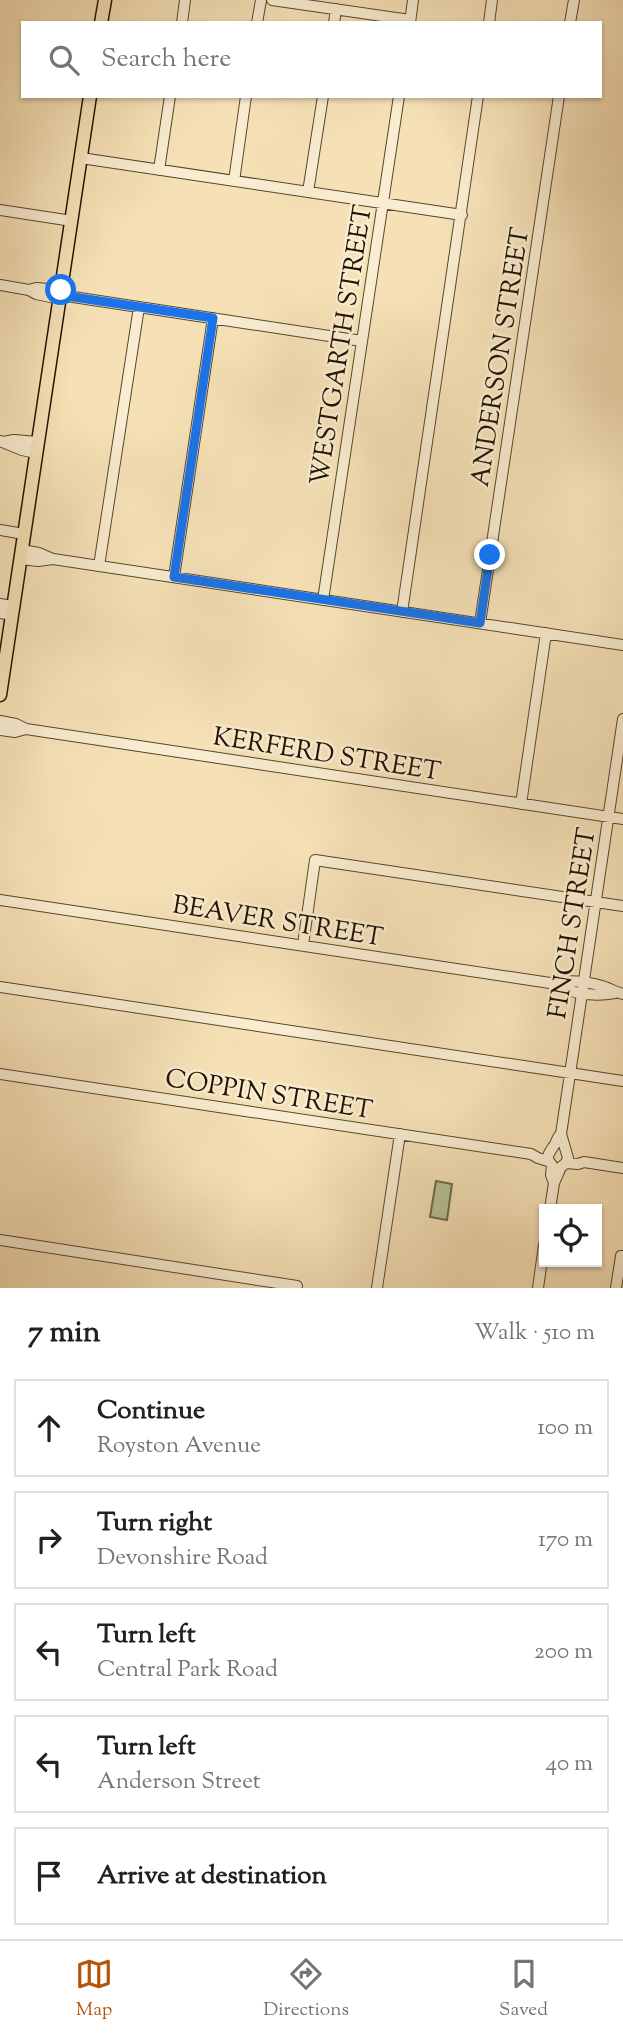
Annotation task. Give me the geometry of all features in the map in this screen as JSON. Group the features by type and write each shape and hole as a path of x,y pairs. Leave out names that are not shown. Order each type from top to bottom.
{"main road":[{"path":"101,21 104,0"},
{"path":"0,695 9,611 21,554 90,98"}],"street":[{"path":"182,21 185,0"},
{"path":"257,21 261,0"},
{"path":"272,0 404,21"},
{"path":"410,21 413,0"},
{"path":"489,21 492,0"},
{"path":"570,21 574,0"},
{"path":"334,21 337,9"},
{"path":"159,170 170,98"},
{"path":"234,181 246,98"},
{"path":"308,192 323,98"},
{"name":"WESTGARTH STREET","path":"323,600 399,98"},
{"path":"402,612 478,98"},
{"name":"ANDERSON STREET","path":"480,623 559,98"},
{"path":"81,158 461,215"},
{"path":"0,210 72,221"},
{"path":"0,285 29,290 36,294 60,295 362,341"},
{"path":"99,566 139,307"},
{"path":"174,577 213,318"},
{"path":"1,441 22,450 37,448"},
{"path":"0,530 24,534"},
{"path":"21,554 38,561 53,559 623,646"},
{"path":"0,604 9,611"},
{"path":"522,804 546,633"},
{"name":"FINCH STREET","path":"551,1204 554,1183 551,1175 563,1138 561,1134 623,719"},
{"name":"KERFERD STREET","path":"0,721 26,729 623,819"},
{"name":"KERFERD STREET","path":"0,730 15,732 26,729"},
{"path":"303,945 315,860 623,906"},
{"name":"BEAVER STREET","path":"0,900 550,982 564,981 583,987 603,986 619,993"},
{"path":"0,987 623,1081"},
{"name":"COPPIN STREET","path":"0,1074 531,1154 538,1158 558,1157 578,1164 584,1162 623,1168"},
{"path":"377,1288 400,1134"},
{"path":"0,1240 296,1287"},
{"path":"616,1288 623,1256"},
{"path":"538,1288 541,1267"}],"green space":[{"path":"436,1181 452,1184 447,1220 430,1217"}],"route":[{"path":"61,290 60,295 213,318 174,577 480,623 490,555"}]}
